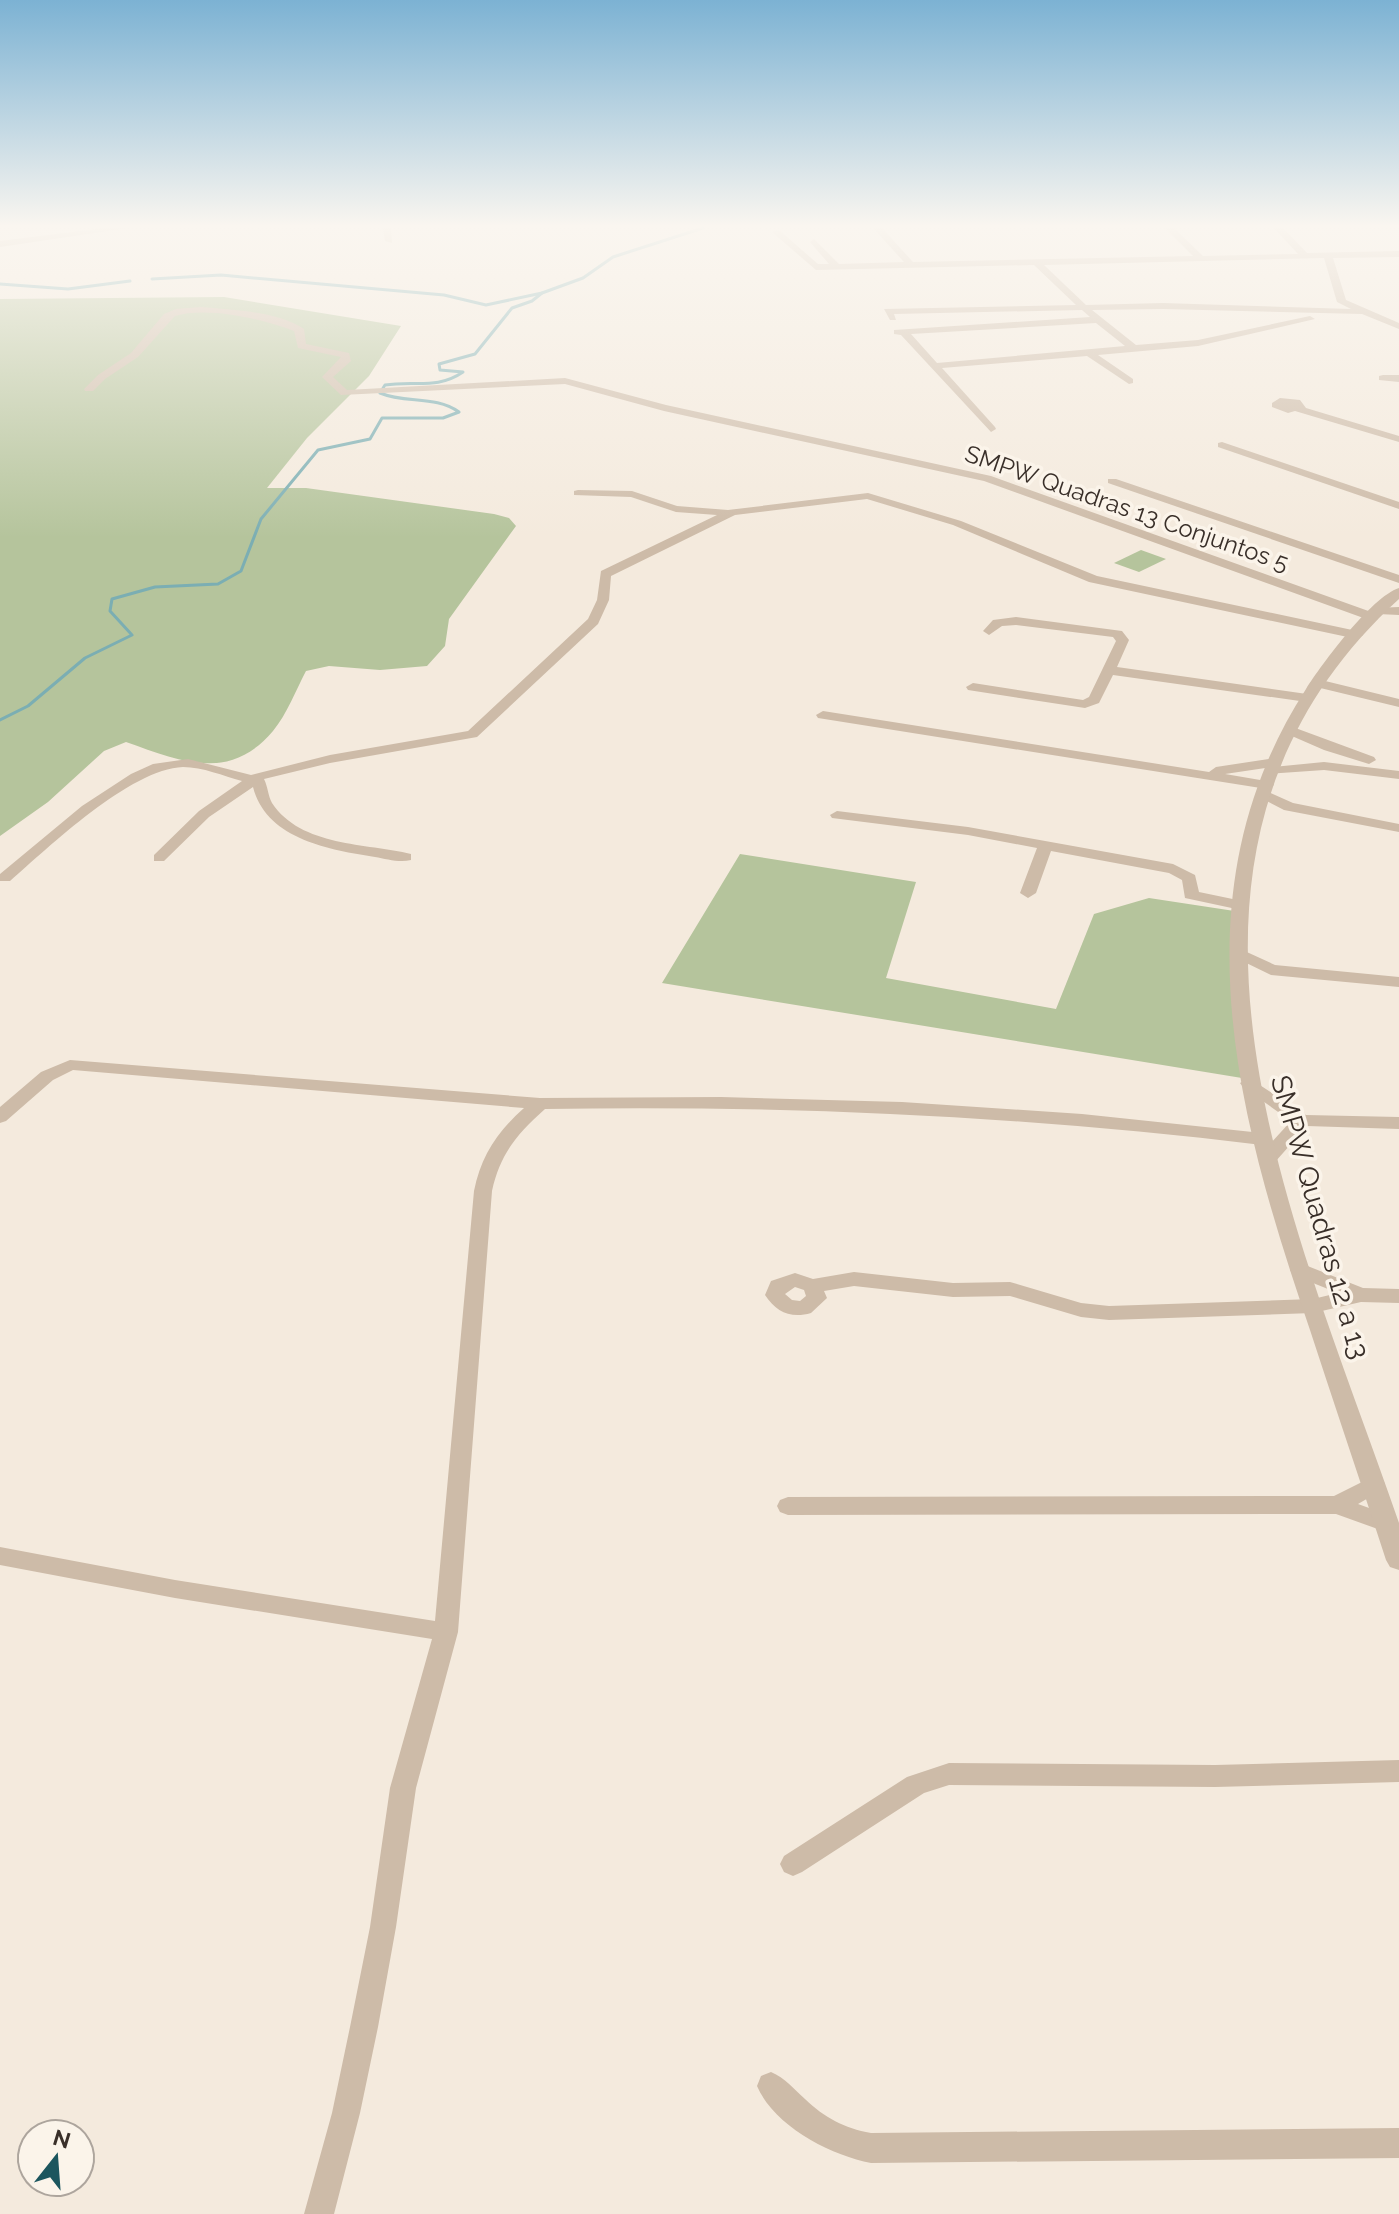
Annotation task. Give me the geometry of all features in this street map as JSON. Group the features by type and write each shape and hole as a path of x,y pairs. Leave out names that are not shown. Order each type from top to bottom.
{"street":[{"name":"SMPW Quadras 13 Conjuntos 5","path":"89,389 102,373 124,364 156,331"},
{"name":"SMPW Quadras 13 Conjuntos 5","path":"299,331 301,346 346,355 346,361 327,377 345,393 565,381 664,408 987,478 1392,601"},
{"path":"912,331 901,332 991,429"},
{"path":"1110,331 1133,348"},
{"path":"933,366 1198,343 1252,331"},
{"path":"1088,352 1129,381"},
{"path":"1299,409 1399,439"},
{"path":"1222,445 1399,506"},
{"path":"1112,481 1392,601"},
{"path":"578,493 632,494 676,509 732,512 854,496 880,498 957,523 1093,579 1357,635"},
{"path":"159,858 204,814 254,778 330,759 472,734 594,621 603,600 605,574 732,512"},
{"name":"SMPW Quadras 12 a 13","path":"1392,601 1338,653 1312,690 1290,730 1267,785 1247,860 1241,905 1238,992 1249,1083 1265,1149 1300,1270 1399,1560"},
{"path":"973,687 1085,704 1094,700 1123,640 1117,634 1016,621 998,623 989,631"},
{"path":"1109,670 1312,690 1399,703"},
{"path":"823,715 1193,772 1241,774 1267,785 1289,807 1399,828"},
{"path":"1290,730 1356,757 1399,767"},
{"path":"1315,766 1322,744"},
{"path":"5,878 51,838 110,794 153,771 173,764 189,763 254,778"},
{"path":"1241,774 1267,785 1315,766 1357,768 1399,775"},
{"path":"254,778 268,807 305,836 406,857"},
{"path":"837,815 1046,844 1179,871 1190,878 1191,895 1241,905"},
{"path":"1028,893 1046,844"},
{"path":"1238,953 1271,970 1399,982"},
{"path":"1238,992 1271,970"},
{"path":"0,1117 47,1076 70,1065 540,1104 699,1100 944,1109 1122,1121 1265,1149 1302,1120"},
{"path":"1249,1083 1302,1120 1399,1123"},
{"path":"319,2214 346,2113 364,2027 383,1927 403,1788 446,1632 486,1174 493,1151 503,1138 540,1104"},
{"path":"1300,1270 1361,1295"},
{"path":"812,1286 854,1279 953,1290 1010,1289 1081,1310 1109,1313 1313,1306 1361,1295 1399,1296"},
{"path":"1337,1505 1374,1484"},
{"path":"788,1506 1337,1505 1386,1523"},
{"path":"0,1556 175,1589 446,1632"},
{"path":"793,1864 916,1785 949,1774 1215,1776 1399,1771"},
{"path":"771,2086 817,2131 833,2140 871,2148 1399,2143"}],"green space":[{"path":"0,331 398,331 369,376 307,438 267,488 306,488 509,518 516,526 449,619 445,646 427,666 380,670 329,666 306,671 273,731 239,757 221,762 185,761 126,742 104,751 48,802 0,836"},
{"path":"1141,550 1166,559 1139,572 1114,563"},
{"path":"740,854 916,882 886,978 1056,1009 1094,914 1149,898 1241,912 1248,1079 662,983"}],"waterway":[{"path":"0,720 28,706 85,658 132,635 110,611 112,599 155,587 218,584 241,571 261,519 318,450 370,439 382,418 443,418 459,412 440,403 380,393 385,385 435,383 453,378 463,372 440,370 439,364 475,354 493,331"}]}
